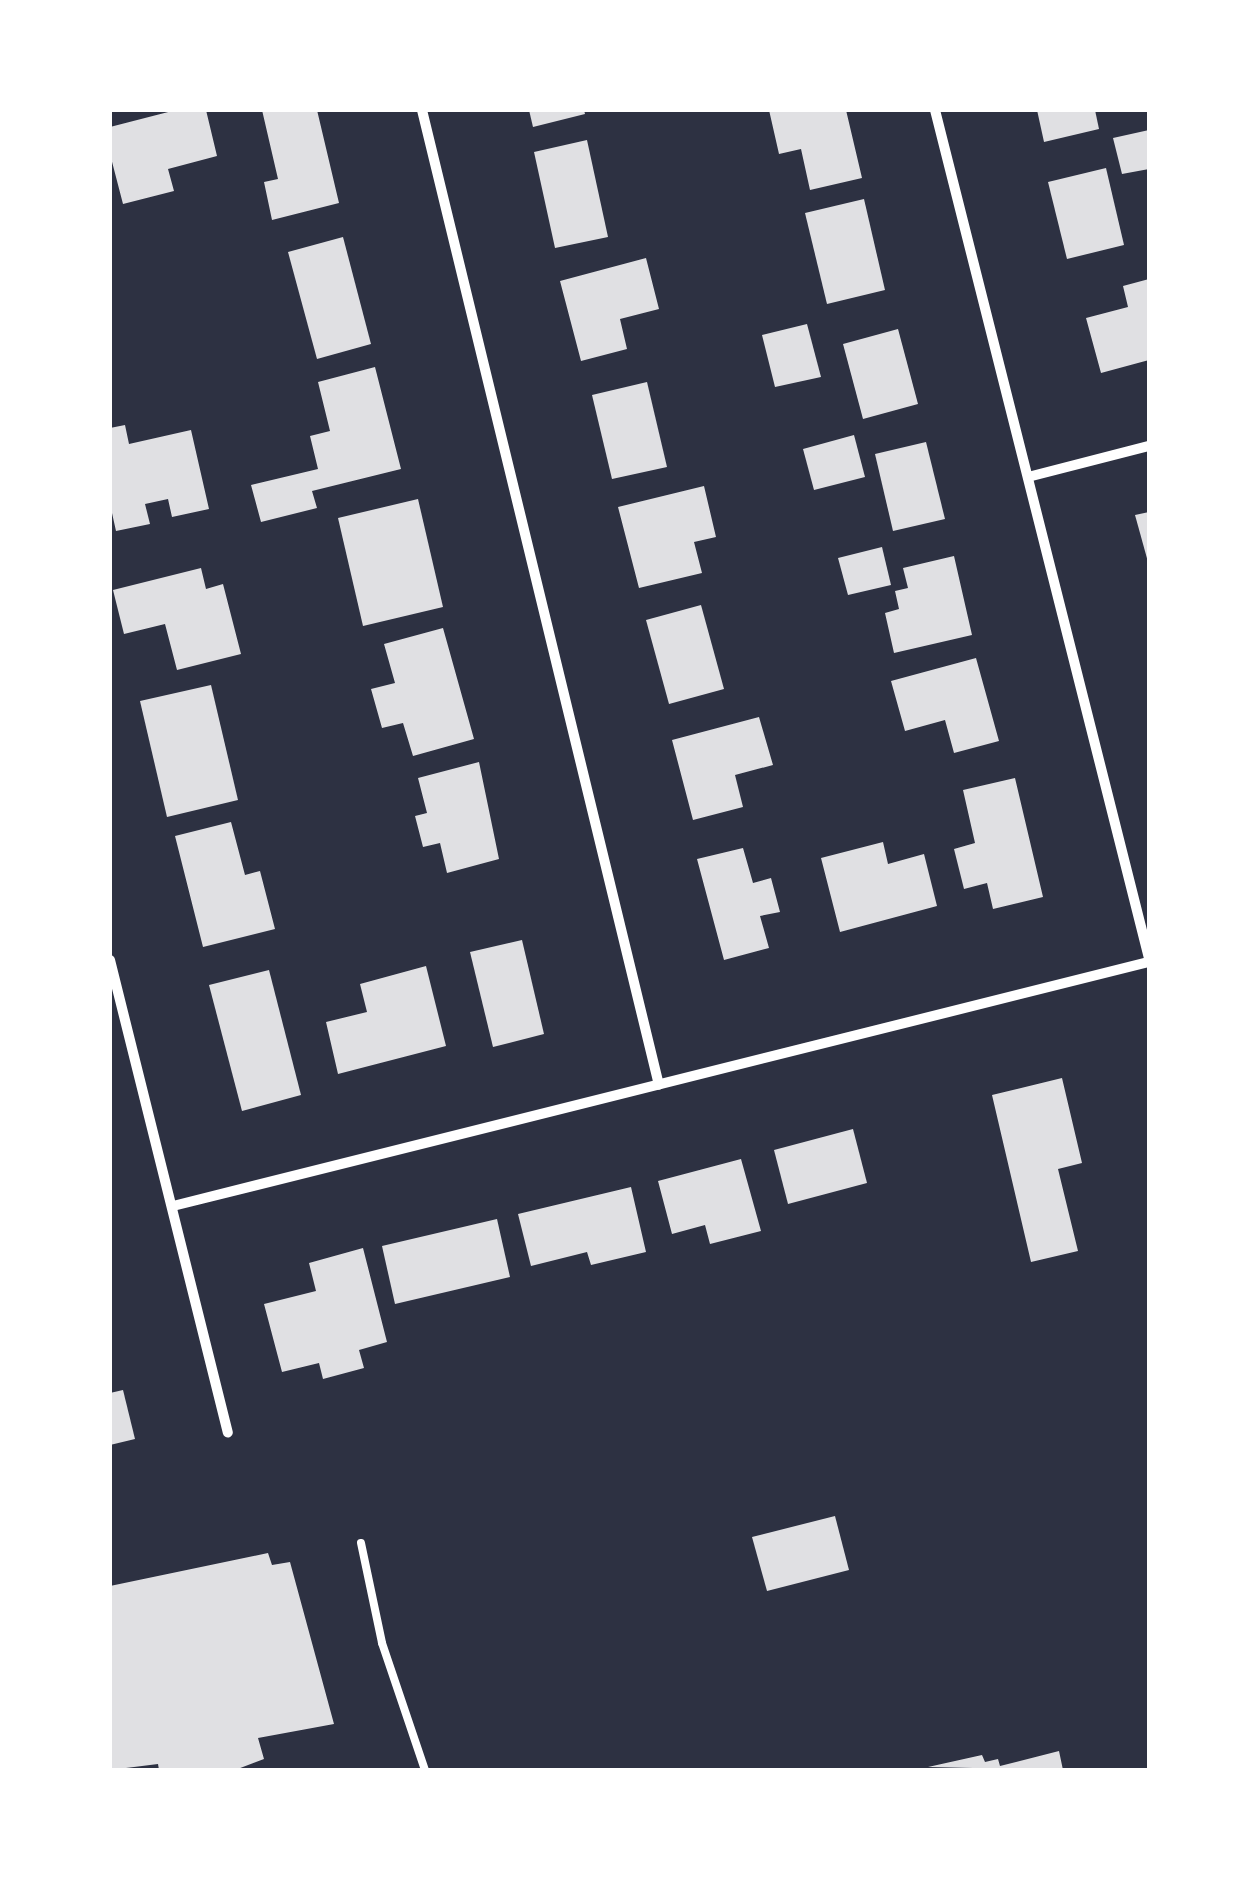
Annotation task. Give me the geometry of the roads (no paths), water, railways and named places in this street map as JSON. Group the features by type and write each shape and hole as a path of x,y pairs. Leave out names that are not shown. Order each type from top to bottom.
{"street":[{"path":"422,110 659,1084"},
{"path":"172,1206 1149,960 935,110"},
{"path":"1028,476 1149,446"},
{"path":"110,960 228,1432"}],"lane":[{"path":"361,1543 382,1643 424,1770"}]}
